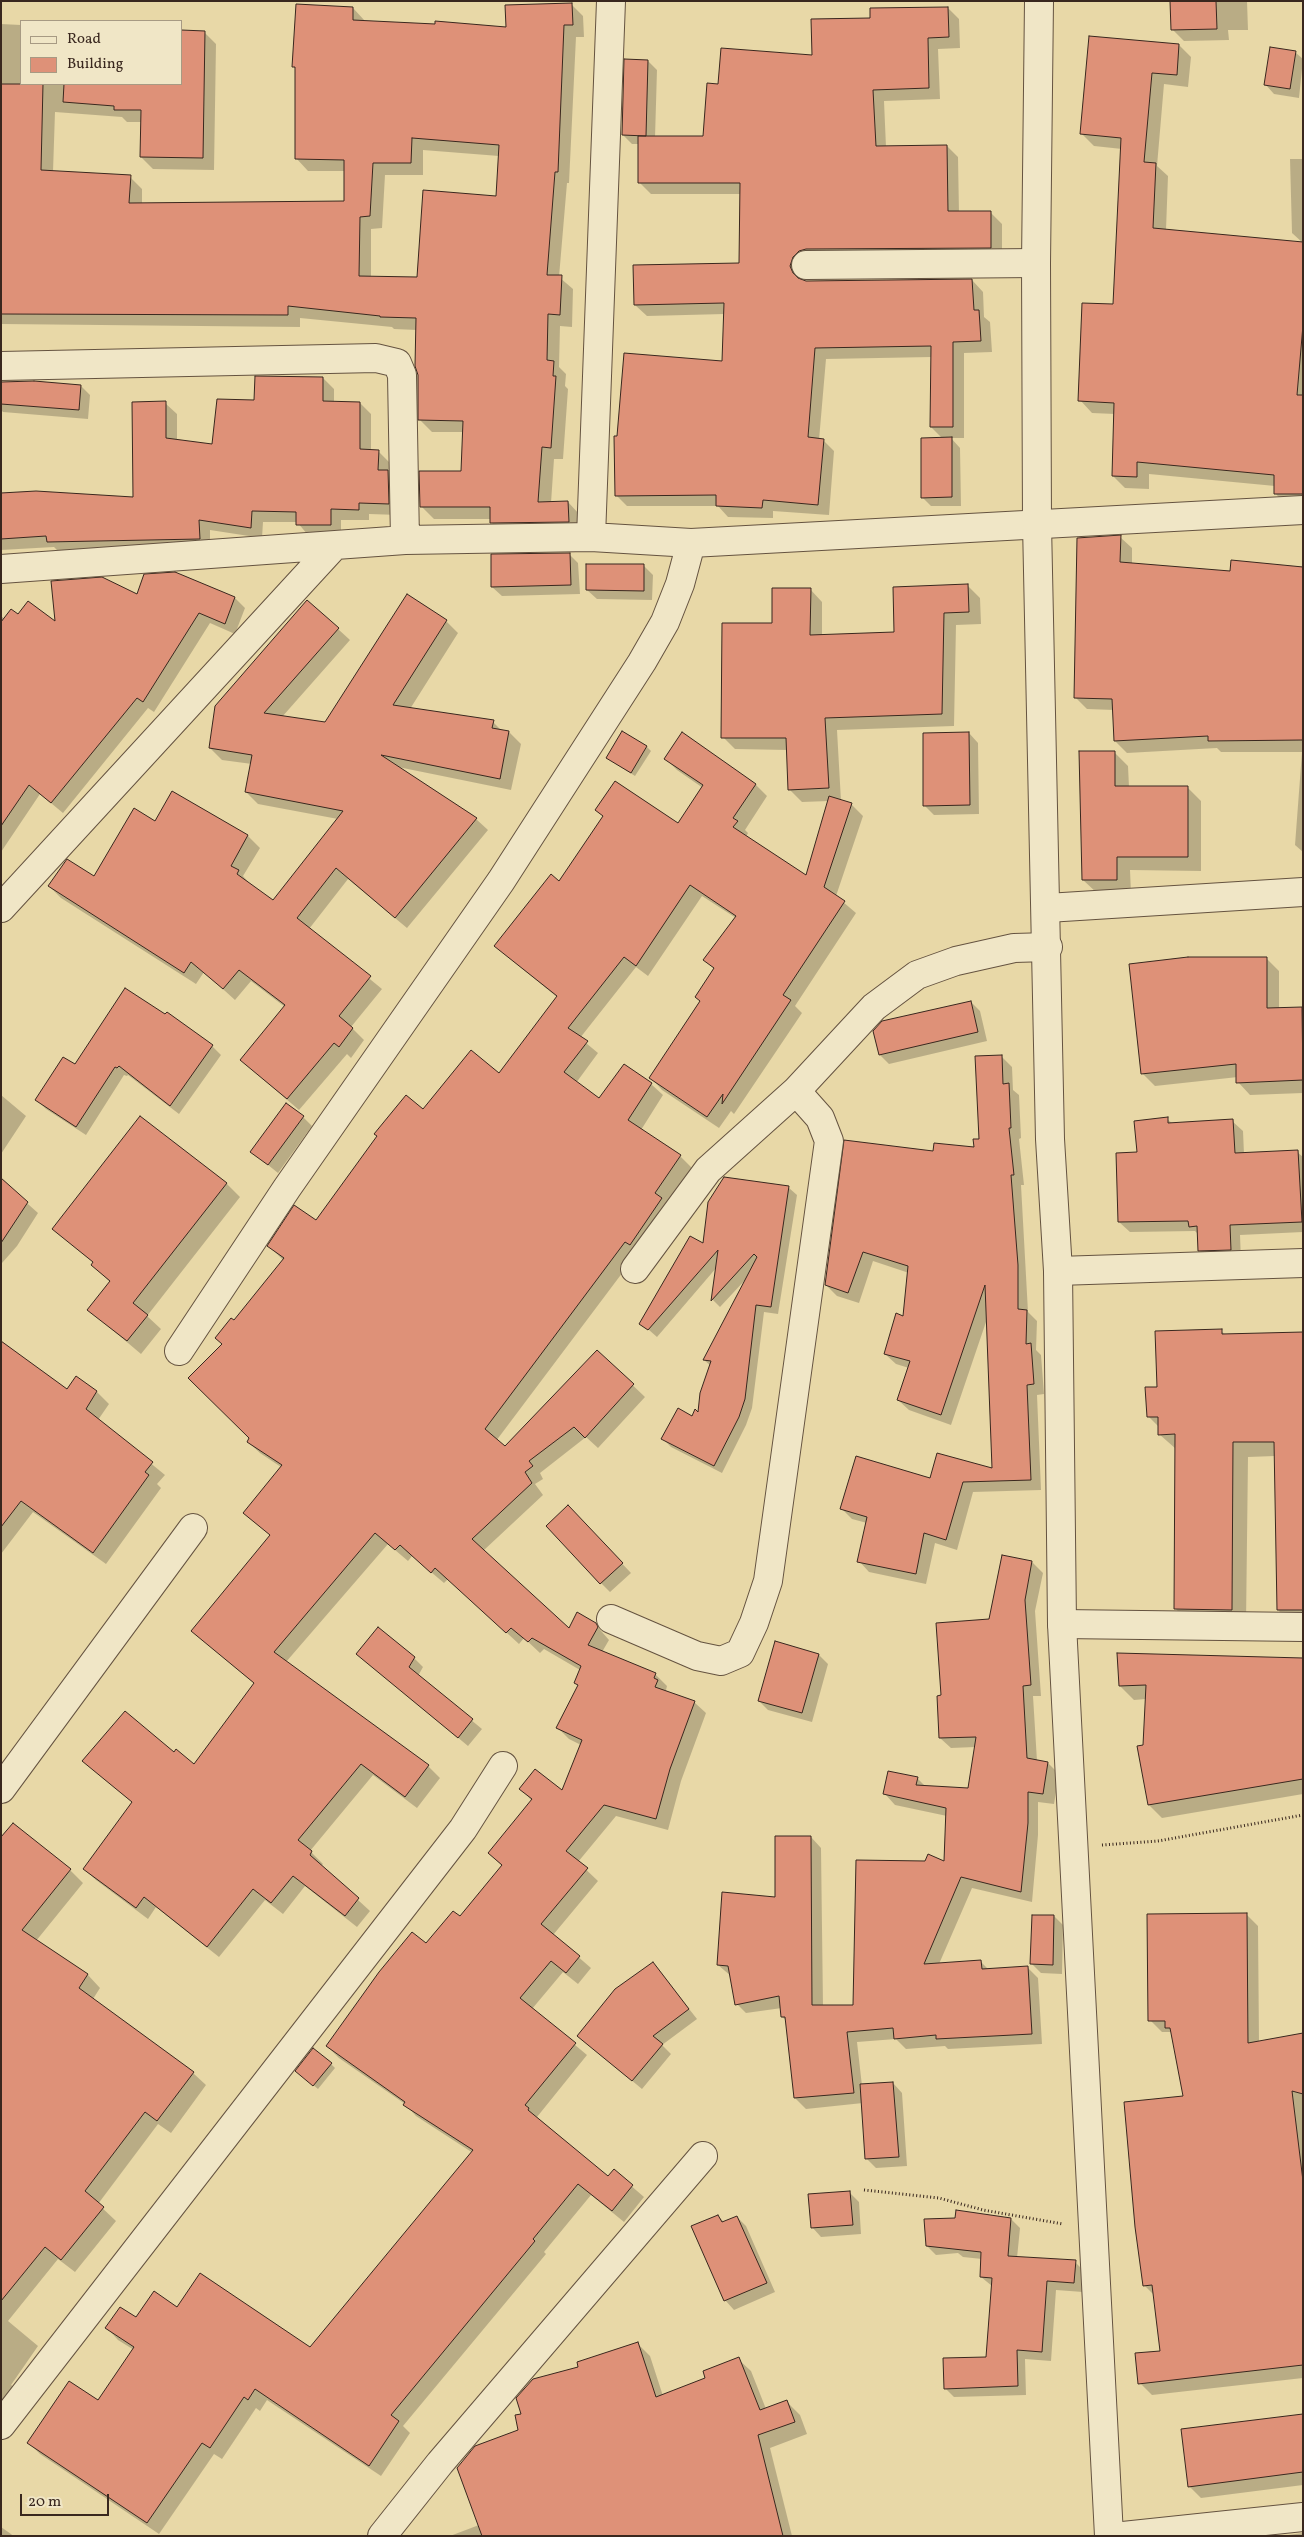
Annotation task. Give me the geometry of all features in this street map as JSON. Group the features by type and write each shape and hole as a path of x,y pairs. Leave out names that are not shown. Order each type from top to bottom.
{"street":[{"path":"590,537 611,1"},
{"path":"1039,1 1036,263 1038,524 1048,947 1050,1139 1058,1271 1062,1624 1109,2536"},
{"path":"806,265 1036,263"},
{"path":"1,366 376,358 397,363 402,375 405,540"},
{"path":"1,569 405,540 590,537 691,544 1303,510"},
{"path":"179,1351 287,1188 501,881 642,662 665,622 680,584 691,544"},
{"path":"1,908 334,546"},
{"path":"1047,908 1303,892"},
{"path":"635,1270 708,1170 796,1091 874,1006 917,975 956,961 1014,948 1048,947"},
{"path":"611,1619 697,1656 721,1661 740,1653 760,1606 768,1581 829,1141 820,1118 796,1091"},
{"path":"1058,1271 1303,1263"},
{"path":"1,1789 193,1528"},
{"path":"1062,1624 1303,1627"},
{"path":"1,2425 463,1829 503,1766"},
{"path":"382,2536 440,2463 702,2156"},
{"path":"1123,2536 1303,2517"}],"path":[{"path":"1100,1846 1158,1841 1303,1815"},
{"path":"864,2190 939,2198 983,2210 1094,2229"}],"building":[{"path":"1170,1 1216,1 1217,29 1171,30"},
{"path":"572,3 573,25 564,25 558,172 555,172 547,275 562,275 560,315 548,314 547,360 554,361 553,376 556,376 551,448 542,447 538,502 568,501 569,522 490,523 490,507 420,507 419,471 461,471 463,421 418,420 418,375 415,366 416,318 380,317 288,306 288,315 1,314 1,84 43,85 41,170 131,175 129,203 344,201 344,160 295,159 295,67 292,67 296,4 353,7 353,20 435,24 435,21 506,27 505,5","holes":["412,138 499,145 496,196 423,190 417,277 359,276 360,217 370,216 373,163 411,163"]},
{"path":"948,7 949,37 928,38 929,88 873,90 876,146 947,145 948,211 991,211 991,248 806,249 799,251 793,257 790,266 798,278 806,281 972,279 974,310 979,310 981,341 953,342 953,427 930,427 931,346 815,348 808,437 824,439 818,505 763,500 762,508 716,506 716,495 615,496 614,436 617,436 624,353 722,361 724,303 634,305 633,265 739,263 740,183 638,183 638,136 703,136 707,83 718,84 721,48 812,55 811,19 870,18 870,8"},
{"path":"182,30 205,31 203,158 140,157 141,110 114,110 114,106 63,102 64,85 182,85"},
{"path":"1089,36 1179,44 1177,75 1152,73 1144,162 1156,163 1153,228 1303,242 1303,325 1297,395 1303,395 1303,494 1274,494 1274,475 1137,462 1137,477 1112,476 1114,403 1078,401 1082,303 1113,304 1121,138 1080,134"},
{"path":"1270,47 1296,51 1290,89 1264,85"},
{"path":"624,59 648,60 646,136 622,135"},
{"path":"255,376 323,377 323,401 360,402 360,449 379,450 378,470 388,470 389,504 359,503 359,510 331,509 331,525 296,525 296,512 252,511 251,528 199,520 200,539 47,542 46,536 1,539 1,493 36,491 133,497 132,402 166,401 166,438 212,444 217,399 254,400"},
{"path":"34,381 81,385 79,410 1,404 1,382"},
{"path":"952,437 952,497 921,498 921,438"},
{"path":"1121,535 1120,562 1230,571 1231,560 1303,567 1303,740 1208,741 1208,736 1114,741 1112,699 1074,698 1077,538"},
{"path":"570,553 571,585 491,587 491,554"},
{"path":"586,564 644,564 644,591 586,590"},
{"path":"175,572 235,597 225,624 199,613 143,702 137,698 51,803 29,785 1,826 1,622 11,609 18,614 28,601 55,621 51,581 102,577 137,594 144,574"},
{"path":"968,584 969,612 944,613 942,714 825,718 829,788 788,790 786,738 721,738 722,623 772,623 772,588 811,588 810,635 894,632 893,587"},
{"path":"407,594 447,620 393,705 494,720 492,728 509,731 500,779 381,755 477,818 395,918 336,868 297,918 371,976 339,1016 353,1028 339,1047 334,1043 287,1099 240,1060 285,1005 239,970 223,989 191,962 184,973 48,886 67,859 94,876 134,808 155,821 172,791 248,835 231,866 239,870 237,874 273,900 343,811 245,792 252,755 209,748 215,706 307,600 339,628 264,713 325,722"},
{"path":"622,731 647,746 631,773 606,758"},
{"path":"682,732 756,784 733,818 738,821 733,827 806,875 829,796 852,803 824,887 845,901 783,995 791,1000 722,1104 723,1094 707,1117 649,1078 700,1001 695,997 714,968 703,960 736,916 690,885 636,966 624,957 568,1028 588,1041 564,1072 599,1098 624,1064 652,1083 628,1120 681,1155 655,1193 662,1198 630,1245 625,1242 485,1429 505,1446 597,1350 634,1384 585,1438 574,1427 529,1461 533,1466 525,1472 532,1483 472,1539 569,1628 577,1612 596,1623 598,1627 588,1645 656,1673 654,1678 658,1680 655,1687 695,1701 670,1769 656,1819 604,1805 566,1851 588,1868 541,1924 580,1956 566,1973 551,1961 520,1998 576,2043 525,2105 529,2108 528,2110 608,2176 614,2169 633,2185 612,2211 578,2184 533,2239 535,2241 391,2415 399,2421 369,2466 255,2389 248,2400 244,2397 210,2448 202,2443 147,2523 27,2443 69,2381 98,2400 134,2347 105,2328 120,2307 136,2317 154,2291 177,2307 200,2273 310,2347 473,2150 403,2105 405,2102 326,2046 379,1972 412,1932 426,1943 453,1911 460,1916 502,1865 488,1853 532,1799 519,1789 535,1769 562,1790 582,1740 556,1728 578,1685 574,1683 581,1666 532,1638 528,1642 511,1628 506,1633 435,1568 431,1573 400,1545 395,1550 375,1533 274,1652 429,1765 405,1797 361,1764 298,1840 312,1851 310,1855 359,1898 345,1916 293,1876 271,1903 253,1889 207,1947 144,1897 136,1908 83,1869 132,1802 82,1761 125,1711 174,1752 176,1749 194,1764 254,1683 191,1631 270,1535 243,1513 282,1465 247,1442 249,1438 188,1378 222,1344 215,1338 231,1318 234,1320 284,1258 267,1246 294,1205 316,1220 377,1136 374,1134 406,1095 423,1109 471,1050 499,1073 557,996 494,946 551,874 559,881 603,816 595,810 615,781 678,823 703,785 664,759"},
{"path":"969,732 970,805 923,806 923,733"},
{"path":"1079,751 1115,751 1115,786 1188,786 1188,857 1117,857 1117,880 1082,880"},
{"path":"1188,957 1267,957 1267,1008 1302,1007 1303,1080 1236,1083 1236,1064 1141,1074 1129,964"},
{"path":"125,988 165,1014 167,1012 213,1045 170,1106 119,1066 115,1067 76,1127 35,1100 63,1057 75,1064"},
{"path":"971,1001 978,1032 879,1055 873,1031 882,1021"},
{"path":"1002,1055 1003,1084 1009,1083 1011,1128 1009,1128 1014,1175 1011,1175 1018,1265 1018,1309 1027,1310 1026,1344 1031,1343 1034,1384 1027,1385 1031,1480 963,1482 946,1540 924,1533 916,1574 857,1562 867,1517 840,1509 856,1456 930,1478 937,1453 992,1468 985,1285 941,1415 897,1400 910,1361 884,1354 896,1313 903,1316 908,1266 863,1252 848,1293 825,1285 844,1140 933,1151 934,1143 974,1147 973,1139 979,1139 975,1056"},
{"path":"286,1103 304,1116 268,1165 250,1152"},
{"path":"140,1116 227,1183 133,1303 148,1315 127,1341 87,1310 110,1281 91,1265 93,1262 52,1229"},
{"path":"1168,1117 1168,1123 1233,1119 1235,1153 1298,1150 1302,1222 1230,1225 1231,1250 1198,1251 1197,1226 1189,1227 1188,1221 1118,1222 1116,1153 1137,1152 1134,1121"},
{"path":"724,1177 789,1186 771,1307 756,1305 745,1399 739,1417 714,1466 661,1439 678,1408 692,1416 695,1409 698,1412 700,1393 711,1361 703,1360 757,1257 754,1254 711,1301 718,1250 648,1330 639,1324 690,1236 703,1243 708,1202"},
{"path":"1,1178 28,1202 1,1243"},
{"path":"1222,1329 1222,1334 1303,1332 1303,1610 1277,1610 1274,1442 1233,1442 1232,1610 1174,1609 1175,1434 1158,1435 1158,1417 1147,1417 1145,1387 1157,1387 1155,1331"},
{"path":"1,1341 67,1389 76,1376 97,1391 86,1409 153,1462 145,1472 149,1475 93,1553 21,1501 1,1527"},
{"path":"568,1505 623,1563 600,1584 546,1526"},
{"path":"1002,1555 1032,1561 1025,1600 1031,1685 1023,1686 1027,1758 1048,1762 1043,1794 1028,1792 1028,1823 1021,1892 961,1877 924,1964 981,1960 982,1969 1028,1966 1032,2034 936,2039 936,2035 894,2039 893,2028 847,2032 854,2093 794,2098 785,2017 781,2017 779,1996 735,2005 728,1966 717,1965 722,1892 775,1897 775,1836 811,1836 812,2005 853,2005 856,1860 925,1861 928,1854 944,1861 946,1808 883,1794 888,1771 918,1777 916,1785 968,1788 976,1737 939,1738 937,1696 941,1695 936,1623 989,1619"},
{"path":"378,1627 415,1657 409,1667 473,1719 458,1738 356,1654"},
{"path":"775,1641 819,1654 802,1713 758,1701"},
{"path":"1117,1653 1303,1658 1303,1779 1148,1805 1137,1746 1143,1745 1146,1685 1119,1686"},
{"path":"13,1823 71,1869 22,1930 88,1974 79,1988 194,2072 157,2121 145,2112 85,2191 104,2207 61,2260 45,2247 1,2301 1,1837"},
{"path":"1247,1913 1248,2043 1303,2033 1303,2094 1292,2091 1303,2181 1303,2365 1138,2384 1135,2353 1160,2351 1152,2285 1143,2286 1135,2227 1124,2102 1183,2096 1170,2028 1165,2028 1165,2021 1148,2021 1147,1914"},
{"path":"1032,1915 1054,1915 1053,1965 1030,1964"},
{"path":"653,1962 689,2009 653,2036 663,2044 632,2081 577,2036 615,1989"},
{"path":"313,2048 332,2063 313,2086 295,2071"},
{"path":"893,2082 899,2157 865,2159 860,2084"},
{"path":"850,2191 853,2225 811,2228 808,2194"},
{"path":"956,2210 1011,2218 1008,2256 1076,2260 1074,2283 1047,2281 1042,2352 1017,2350 1018,2386 944,2389 943,2358 986,2357 992,2278 980,2277 981,2252 926,2246 924,2219 955,2218"},
{"path":"718,2215 722,2222 737,2216 767,2283 724,2301 691,2226"},
{"path":"638,2342 656,2397 705,2378 703,2371 739,2357 760,2410 787,2400 795,2422 758,2435 783,2536 482,2536 457,2468 475,2446 518,2430 515,2415 521,2414 516,2398 533,2379 578,2367 577,2362"},
{"path":"1303,2414 1303,2472 1188,2487 1181,2429"}]}
